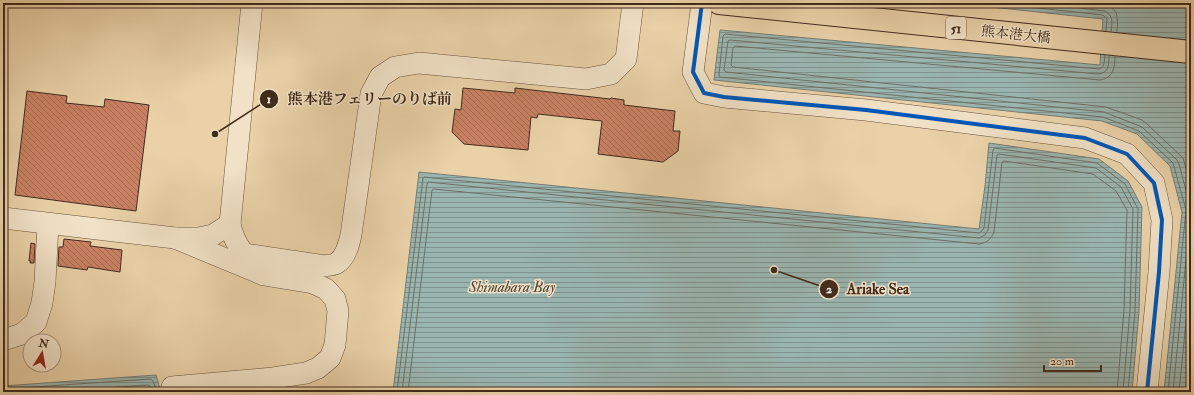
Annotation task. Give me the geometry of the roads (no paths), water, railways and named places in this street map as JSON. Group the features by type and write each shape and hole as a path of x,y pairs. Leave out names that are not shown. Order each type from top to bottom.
{"main road":[{"name":"熊本港大橋","path":"720,3 1191,52"}],"street":[{"path":"252,3 230,224 232,234 237,245 264,275"},
{"path":"244,254 325,266 337,263 344,256 348,248 351,234 371,94 380,78 395,67 419,63 586,78 611,74 626,59 633,3"},
{"path":"702,3 693,72 704,93 724,97 866,110 1085,138 1127,154 1154,183 1162,220 1159,272 1147,392"},
{"path":"3,218 175,238 199,238 213,235 230,224"},
{"path":"3,340 22,334 36,322 42,303 45,282 48,224"},
{"path":"172,387 273,378 306,373 318,368 330,358 335,345 338,318 335,299 326,289 313,282 264,275 175,238"}],"water":[{"path":"954,3 1191,3 1191,392 1164,392 1182,212 1170,166 1137,134 1102,121 714,80 720,30 1100,65 1103,19"},
{"name":"Shimabara Bay","path":"989,143 1099,159 1128,181 1142,207 1139,311 1132,392 393,392 419,172 979,229"},
{"path":"156,375 161,392 3,392 3,386"}],"place":[{"name":"熊本港フェリーのりば前","path":"215,134"},
{"name":"Ariake Sea","path":"774,270"}]}
